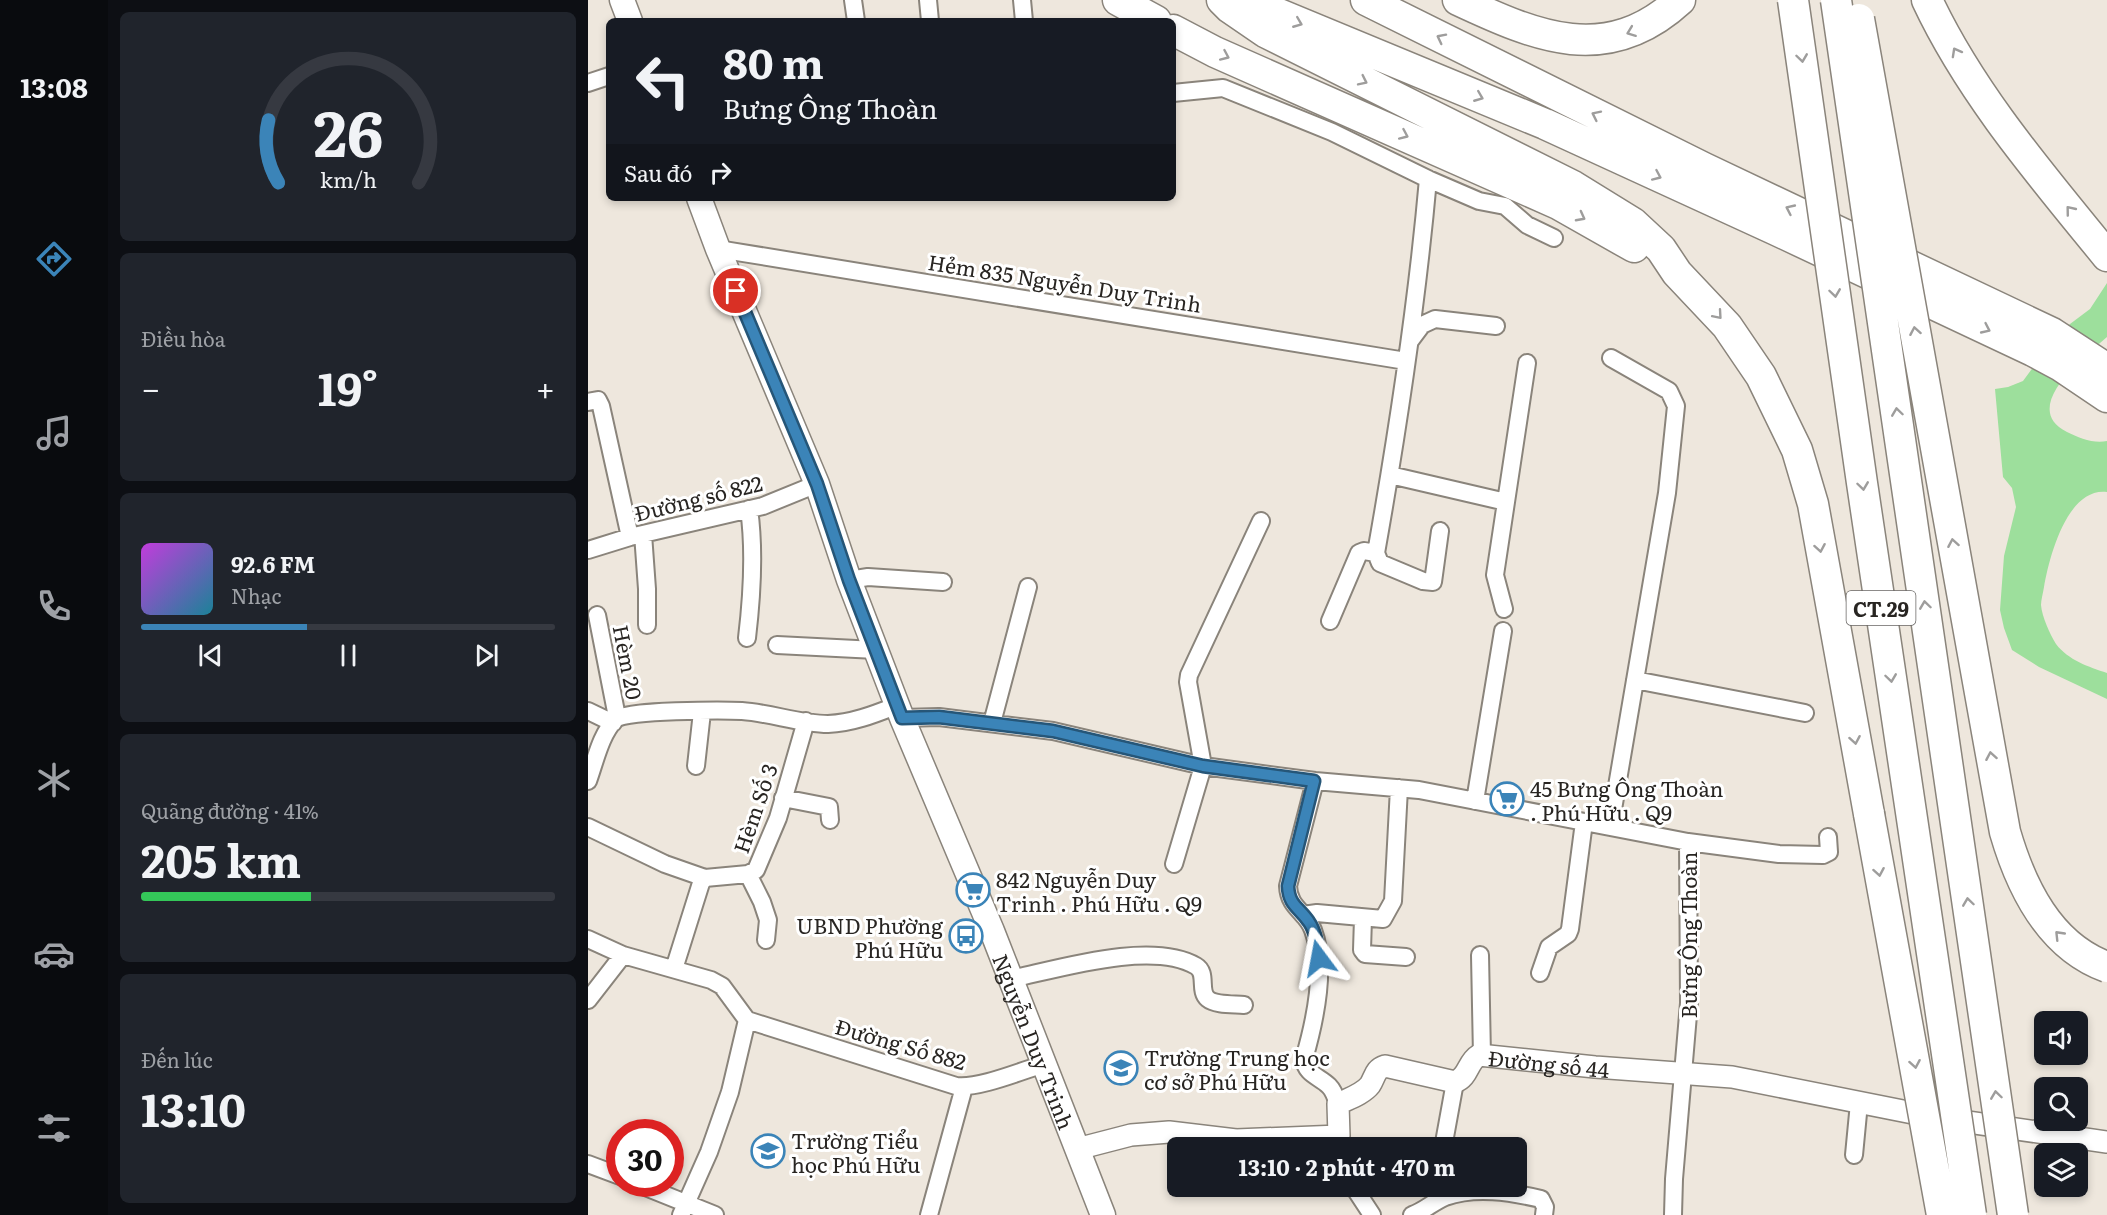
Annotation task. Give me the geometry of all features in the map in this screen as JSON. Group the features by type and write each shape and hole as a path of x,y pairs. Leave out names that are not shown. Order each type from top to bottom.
{"highway":[{"path":"1222,0 1265,32 1573,186 1633,223 1660,249 1677,273 1727,326 1761,376 1797,450 1813,504 1942,1215"},
{"path":"1245,0 1545,124 1774,229 2042,342"},
{"path":"1366,0 1704,168 2093,368 2107,397"},
{"path":"1458,0 1501,20 1543,34 1577,40 1606,40 1633,33 1663,15 1680,0"},
{"name":"CT.29","path":"1793,0 1971,1215"},
{"name":"CT.29","path":"1836,0 2013,1215"},
{"path":"1856,0 2005,832 2025,889 2045,921 2070,946 2094,962 2107,967"},
{"path":"1927,0 1964,66 1998,116 2107,255"},
{"path":"1124,4 1150,18"},
{"path":"1176,32 1215,52 1558,204 1625,240 1657,264 1677,273"}],"main road":[{"path":"622,0 629,18"},
{"name":"Nguyễn Duy Trinh","path":"700,201 817,484 849,580 900,712 1011,979 1103,1215"}],"street":[{"path":"853,0 856,18"},
{"path":"928,0 930,18"},
{"path":"1022,0 1024,18"},
{"path":"588,83 606,77"},
{"path":"1176,93 1223,88 1332,132 1479,201 1505,206 1527,225 1554,238"},
{"path":"1428,179 1420,268 1377,553 1380,563 1423,581 1433,582 1440,531"},
{"name":"Hẻm 835 Nguyễn Duy Trinh","path":"718,249 1406,361"},
{"path":"1409,342 1422,325 1435,319 1496,326"},
{"path":"1610,827 1667,493 1676,406 1669,391 1611,358"},
{"path":"1504,609 1495,575 1527,363"},
{"path":"588,402 598,400 601,406 637,536 647,589 647,625"},
{"path":"1390,475 1506,502"},
{"name":"Đường số 822","path":"588,550 763,506 817,484"},
{"path":"747,638 752,556 749,509"},
{"path":"1174,864 1203,766 1189,675 1261,521"},
{"path":"1330,621 1359,553 1364,551 1377,553"},
{"path":"849,580 868,577 943,582"},
{"path":"992,723 1028,587"},
{"name":"Hèm 20","path":"597,615 615,720"},
{"path":"1475,801 1503,632"},
{"path":"777,645 876,650"},
{"path":"1635,680 1805,713"},
{"path":"588,711 615,720 607,731 588,781"},
{"name":"Bưng Ông Thoàn","path":"615,720 628,714 672,711 742,711 825,724 847,723 900,712 1053,731 1203,766 1314,781 1400,788 1688,842 1689,1003 1673,1215"},
{"path":"696,766 702,712"},
{"name":"Hèm Số 3","path":"705,878 756,870 783,798 806,721"},
{"path":"1314,781 1288,886 1290,901 1313,930 1319,958 1315,1016 1304,1059 1305,1066 1309,1072 1330,1087 1338,1104 1340,1137"},
{"path":"1303,915 1317,913 1383,919 1393,901 1400,788"},
{"path":"783,798 829,807 830,820"},
{"path":"1540,973 1549,947 1568,934 1570,929 1584,822"},
{"path":"588,827 666,864 705,878 701,883 674,969"},
{"path":"1688,842 1779,854 1823,855 1828,852 1828,837"},
{"path":"748,873 768,920 766,940"},
{"path":"1363,918 1362,950 1365,954 1406,957"},
{"path":"588,939 623,955 711,980 722,986 747,1020 730,1092 709,1152 684,1210"},
{"path":"1011,979 1098,960 1145,954 1185,961 1198,967 1203,974 1205,995 1208,999 1244,1005"},
{"path":"588,1000 623,955"},
{"path":"1480,955 1482,1056"},
{"name":"Đường Số 882","path":"747,1020 964,1088 1044,1064"},
{"name":"Đường số 44","path":"1455,1082 1466,1075 1475,1057 1482,1056 1684,1073"},
{"path":"1338,1104 1368,1088 1377,1070 1385,1066 1455,1082 1445,1137"},
{"path":"1684,1073 1732,1077 1933,1117 2107,1142"},
{"path":"929,1215 964,1088"},
{"path":"1854,1155 1859,1103"},
{"path":"1077,1149 1131,1135 1169,1132 1211,1137"},
{"path":"588,1164 606,1171"},
{"path":"1412,1215 1446,1197 1502,1190 1541,1199 1545,1207 1544,1215"},
{"path":"661,1197 684,1210 715,1215"},
{"path":"1360,1197 1372,1215"}],"shaded area":[{"path":"2107,283 2107,337 2085,356 2061,382 2053,396 2050,410 2054,422 2067,432 2092,441 2107,441 2107,492 2093,493 2081,501 2062,527 2050,559 2041,605 2049,630 2061,650 2079,662 2107,673 2107,699 2039,667 2012,650 2004,628 2000,610 2004,556 2016,507 2012,488 2003,477 1995,389 2023,381 2058,333 2090,309"}],"place":[{"name":"45 Bưng Ông Thoàn . Phú Hữu . Q9","path":"1507,799"},
{"name":"842 Nguyễn Duy Trinh . Phú Hữu . Q9","path":"973,890"},
{"name":"UBND Phường Phú Hữu","path":"966,936"},
{"name":"Trường Trung học cơ sở Phú Hữu","path":"1121,1068"},
{"name":"Trường Tiểu học Phú Hữu","path":"768,1151"}],"route":[{"path":"736,291 817,484 849,580 902,718 939,717 1053,731 1203,766 1314,781 1288,894 1290,901 1309,922 1313,930 1319,958"}]}
